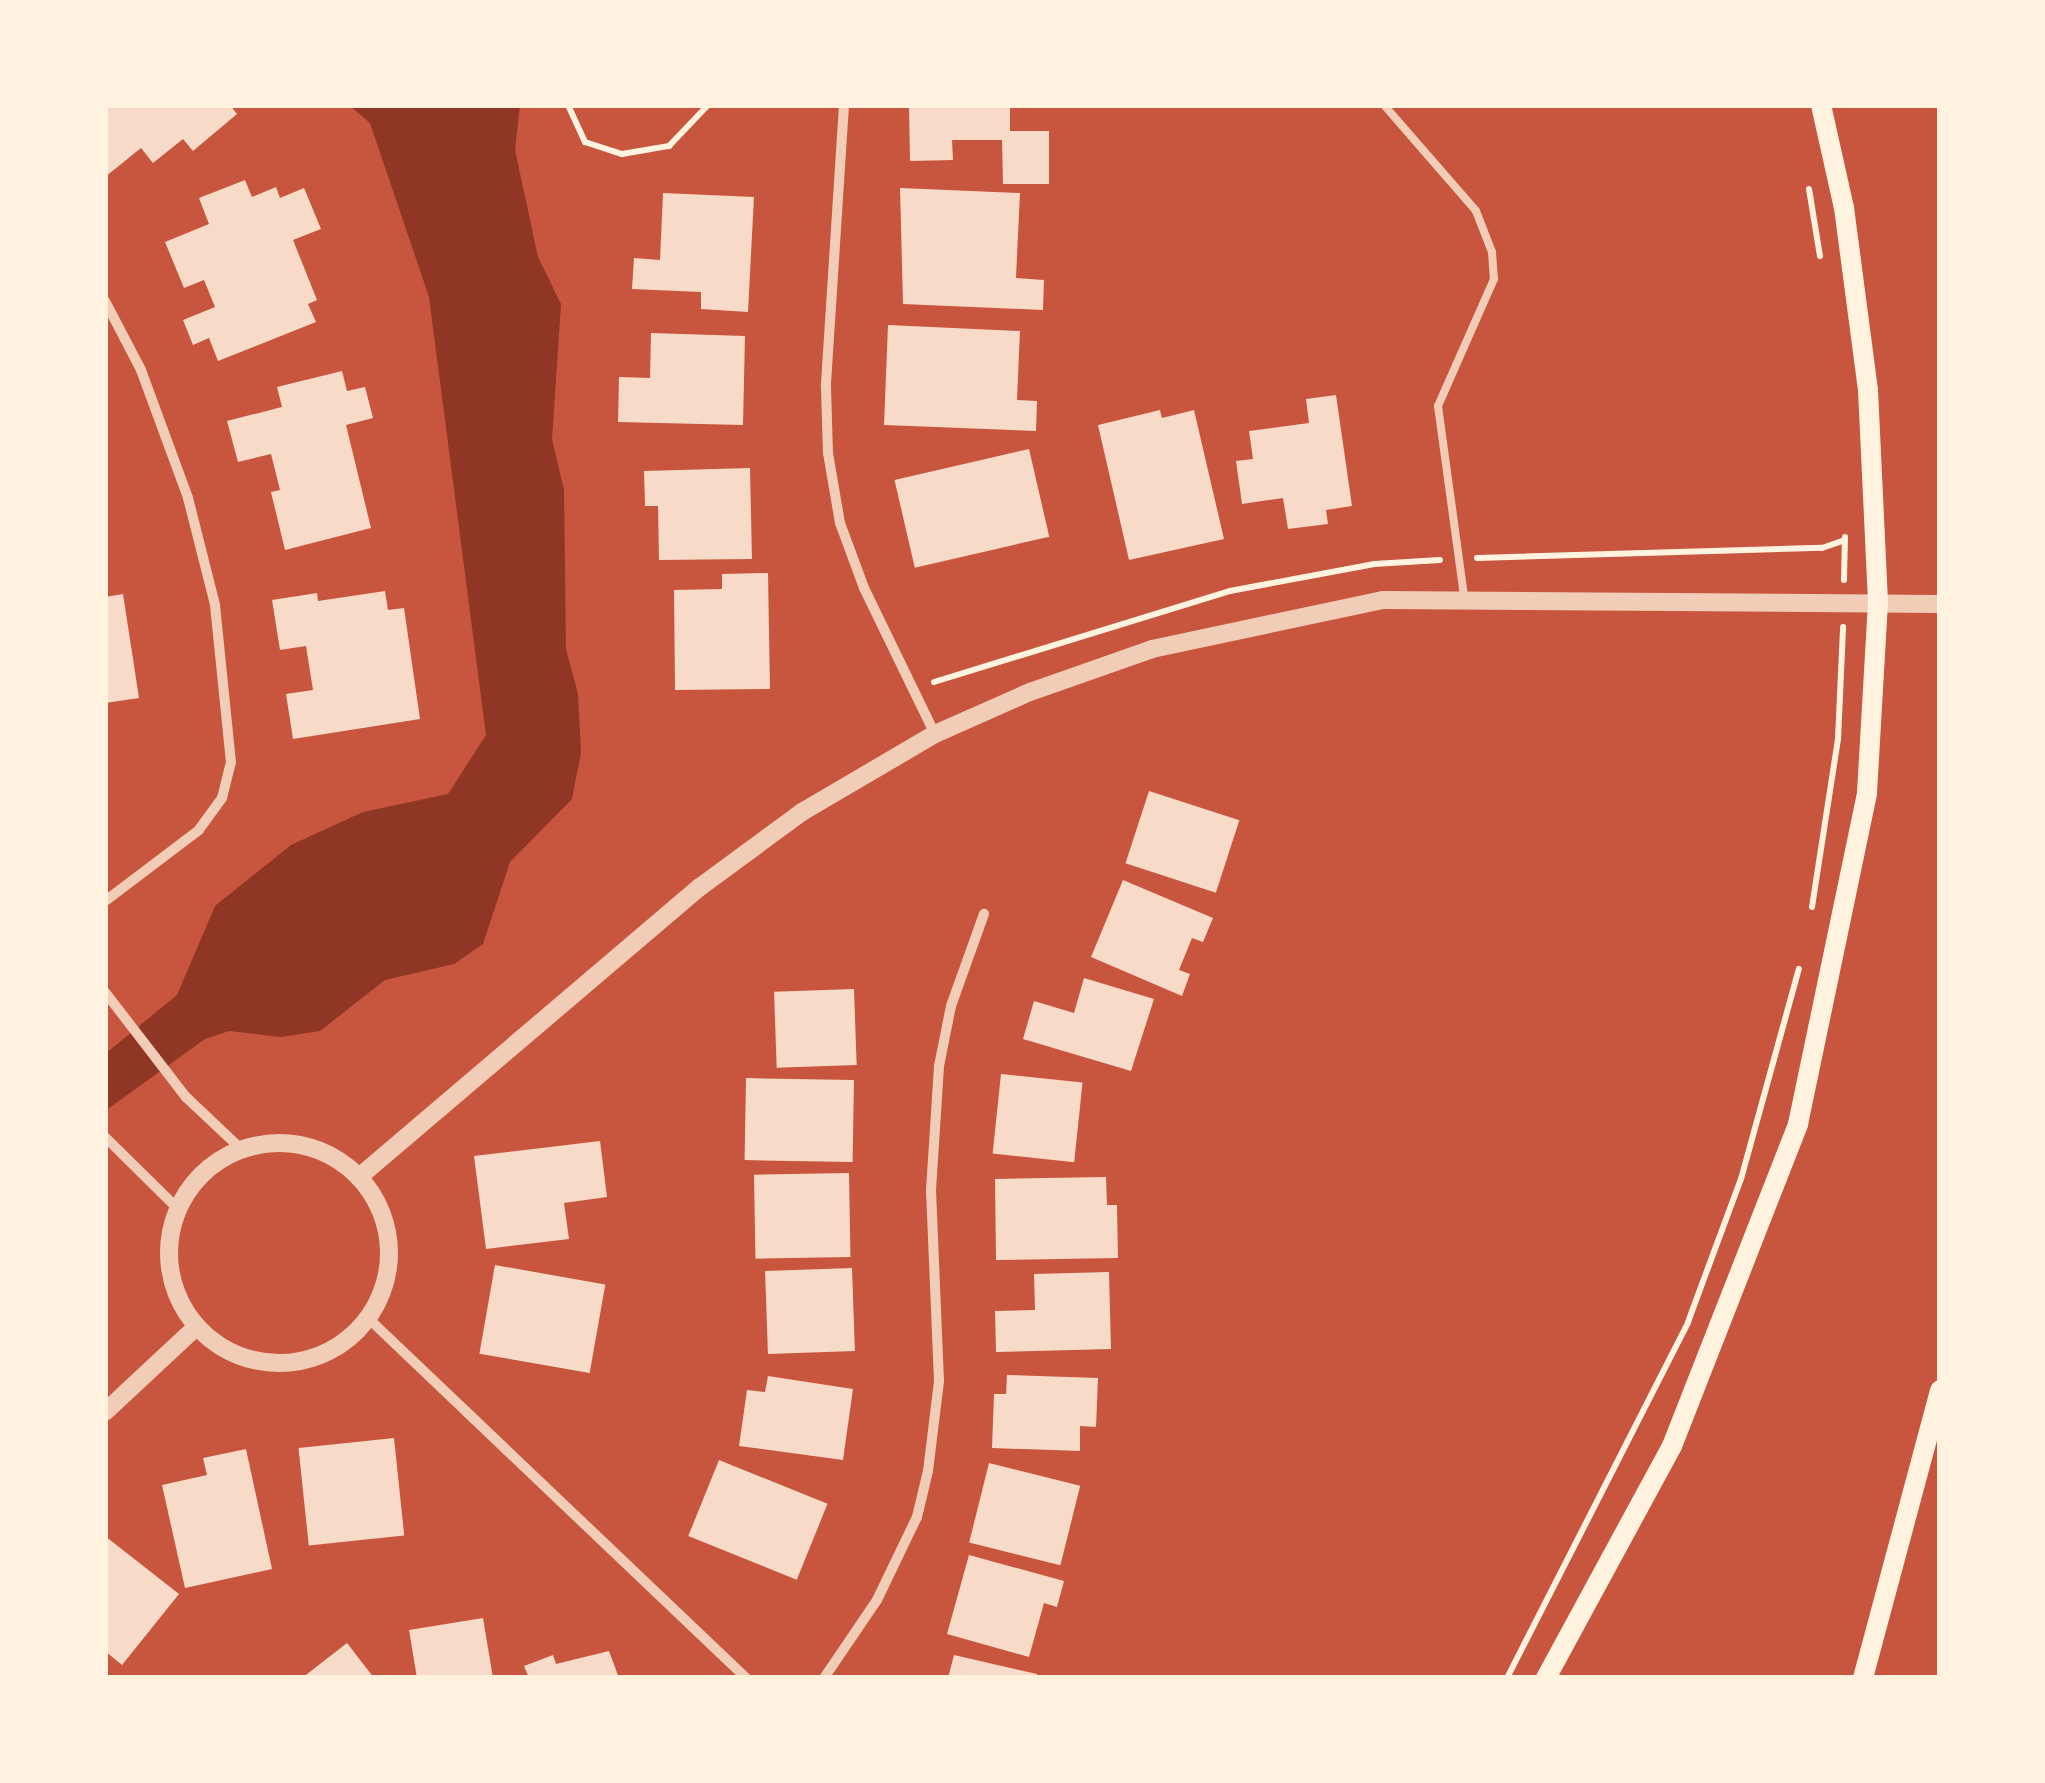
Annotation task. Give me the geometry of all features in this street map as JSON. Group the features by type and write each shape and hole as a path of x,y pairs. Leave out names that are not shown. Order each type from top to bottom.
{"main road":[{"path":"1546,1678 1672,1446 1798,1124 1867,793 1878,602 1868,390 1844,208 1820,105"},
{"path":"1863,1678 1940,1390"}],"street":[{"path":"844,105 826,387 828,453 840,523 864,588 935,734"},
{"path":"105,301 141,370 188,498 215,605 231,762 222,798 199,830 105,901"},
{"path":"359,1177 700,886 802,812 935,734 1030,692 1187,640 1383,600 1464,596 1940,604"},
{"path":"824,1678 897,1560 928,1471 938,1380 931,1190 938,1066 951,1006 984,914"},
{"path":"105,992 186,1097 241,1149"},
{"path":"105,1137 176,1208"},
{"path":"272,1142 304,1145 359,1177 381,1210 389,1256 368,1318 336,1347 296,1362 252,1360 196,1328 169,1270 176,1208 192,1182 241,1149 272,1142"},
{"path":"368,1318 746,1678"},
{"path":"105,1412 196,1328"}],"lane":[{"path":"1384,105 1476,210 1492,252 1494,279 1438,406 1438,444 1464,596"}],"path":[{"path":"568,105 585,142 622,154 669,146 708,105"},
{"path":"1808,181 1823,274"},
{"path":"1812,910 1838,739 1844,522"},
{"path":"1507,1678 1688,1322 1741,1179 1804,948"}],"shaded area":[{"path":"349,105 520,105 515,150 538,257 561,304 552,439 564,490 566,649 578,694 581,753 572,799 510,862 483,944 454,964 385,980 320,1031 281,1037 229,1031 205,1039 105,1111 105,1054 177,995 215,906 291,845 363,812 448,794 486,735 429,297 370,123"}],"building":[{"path":"105,105 230,105 237,114 193,151 183,139 153,163 141,148 105,177"},
{"path":"909,105 1010,105 1010,131 1049,131 1049,184 1003,184 1002,140 952,140 953,160 910,161"},
{"path":"245,180 252,197 276,187 280,198 304,188 321,229 293,240 317,300 308,304 316,322 218,361 209,338 193,345 183,320 215,307 204,280 184,288 165,242 209,224 199,198"},
{"path":"900,188 1020,193 1016,278 1044,280 1043,310 903,304"},
{"path":"663,193 754,197 748,312 701,309 701,292 632,289 634,258 660,260"},
{"path":"888,325 1020,331 1017,400 1037,401 1036,431 884,425"},
{"path":"651,333 745,336 743,425 618,422 619,377 650,378"},
{"path":"342,371 347,391 365,387 373,418 346,425 371,528 285,550 271,492 280,490 271,454 238,462 227,421 282,407 277,387"},
{"path":"1336,395 1352,506 1326,510 1328,524 1288,529 1283,498 1242,504 1236,461 1253,459 1249,431 1309,423 1306,399"},
{"path":"1160,410 1162,418 1194,410 1224,539 1129,560 1098,425"},
{"path":"1029,449 1049,537 915,568 895,480"},
{"path":"750,468 752,559 659,560 658,506 645,506 644,471"},
{"path":"768,573 770,689 675,690 674,590 722,589 722,574"},
{"path":"385,591 388,610 404,608 420,719 293,739 286,694 313,690 306,646 280,650 272,600 317,593 318,601"},
{"path":"123,594 139,698 105,703 105,597"},
{"path":"1149,791 1239,820 1216,893 1126,863"},
{"path":"1123,880 1213,918 1203,942 1192,938 1179,970 1190,974 1182,996 1091,957"},
{"path":"1084,978 1154,999 1131,1071 1023,1039 1034,1001 1074,1013"},
{"path":"854,989 857,1065 777,1068 774,992"},
{"path":"1001,1074 1083,1083 1074,1162 993,1154"},
{"path":"746,1078 854,1080 853,1162 745,1160"},
{"path":"600,1141 607,1197 564,1203 569,1239 486,1249 474,1156"},
{"path":"849,1173 850,1257 755,1259 754,1175"},
{"path":"1106,1177 1107,1205 1117,1205 1118,1258 996,1260 995,1179"},
{"path":"495,1265 605,1284 590,1373 479,1354"},
{"path":"852,1268 855,1351 768,1354 765,1271"},
{"path":"1109,1272 1111,1349 996,1352 995,1311 1035,1310 1034,1274"},
{"path":"1007,1375 1098,1378 1096,1427 1080,1426 1080,1451 992,1448 994,1394 1006,1394"},
{"path":"768,1376 853,1389 843,1460 739,1446 747,1390 765,1392"},
{"path":"394,1438 404,1535 309,1545 299,1448"},
{"path":"246,1449 272,1569 185,1588 162,1485 207,1475 203,1458"},
{"path":"719,1460 827,1504 797,1580 688,1536"},
{"path":"989,1463 1080,1486 1060,1565 969,1543"},
{"path":"105,1536 179,1594 122,1665 105,1651"},
{"path":"969,1555 1064,1581 1057,1607 1044,1603 1029,1657 947,1634"},
{"path":"483,1618 493,1678 417,1678 409,1630"},
{"path":"347,1643 374,1678 302,1678"},
{"path":"609,1651 619,1678 529,1678 524,1666 553,1655 556,1664"},
{"path":"954,1655 1037,1674 1036,1678 948,1678"}]}
